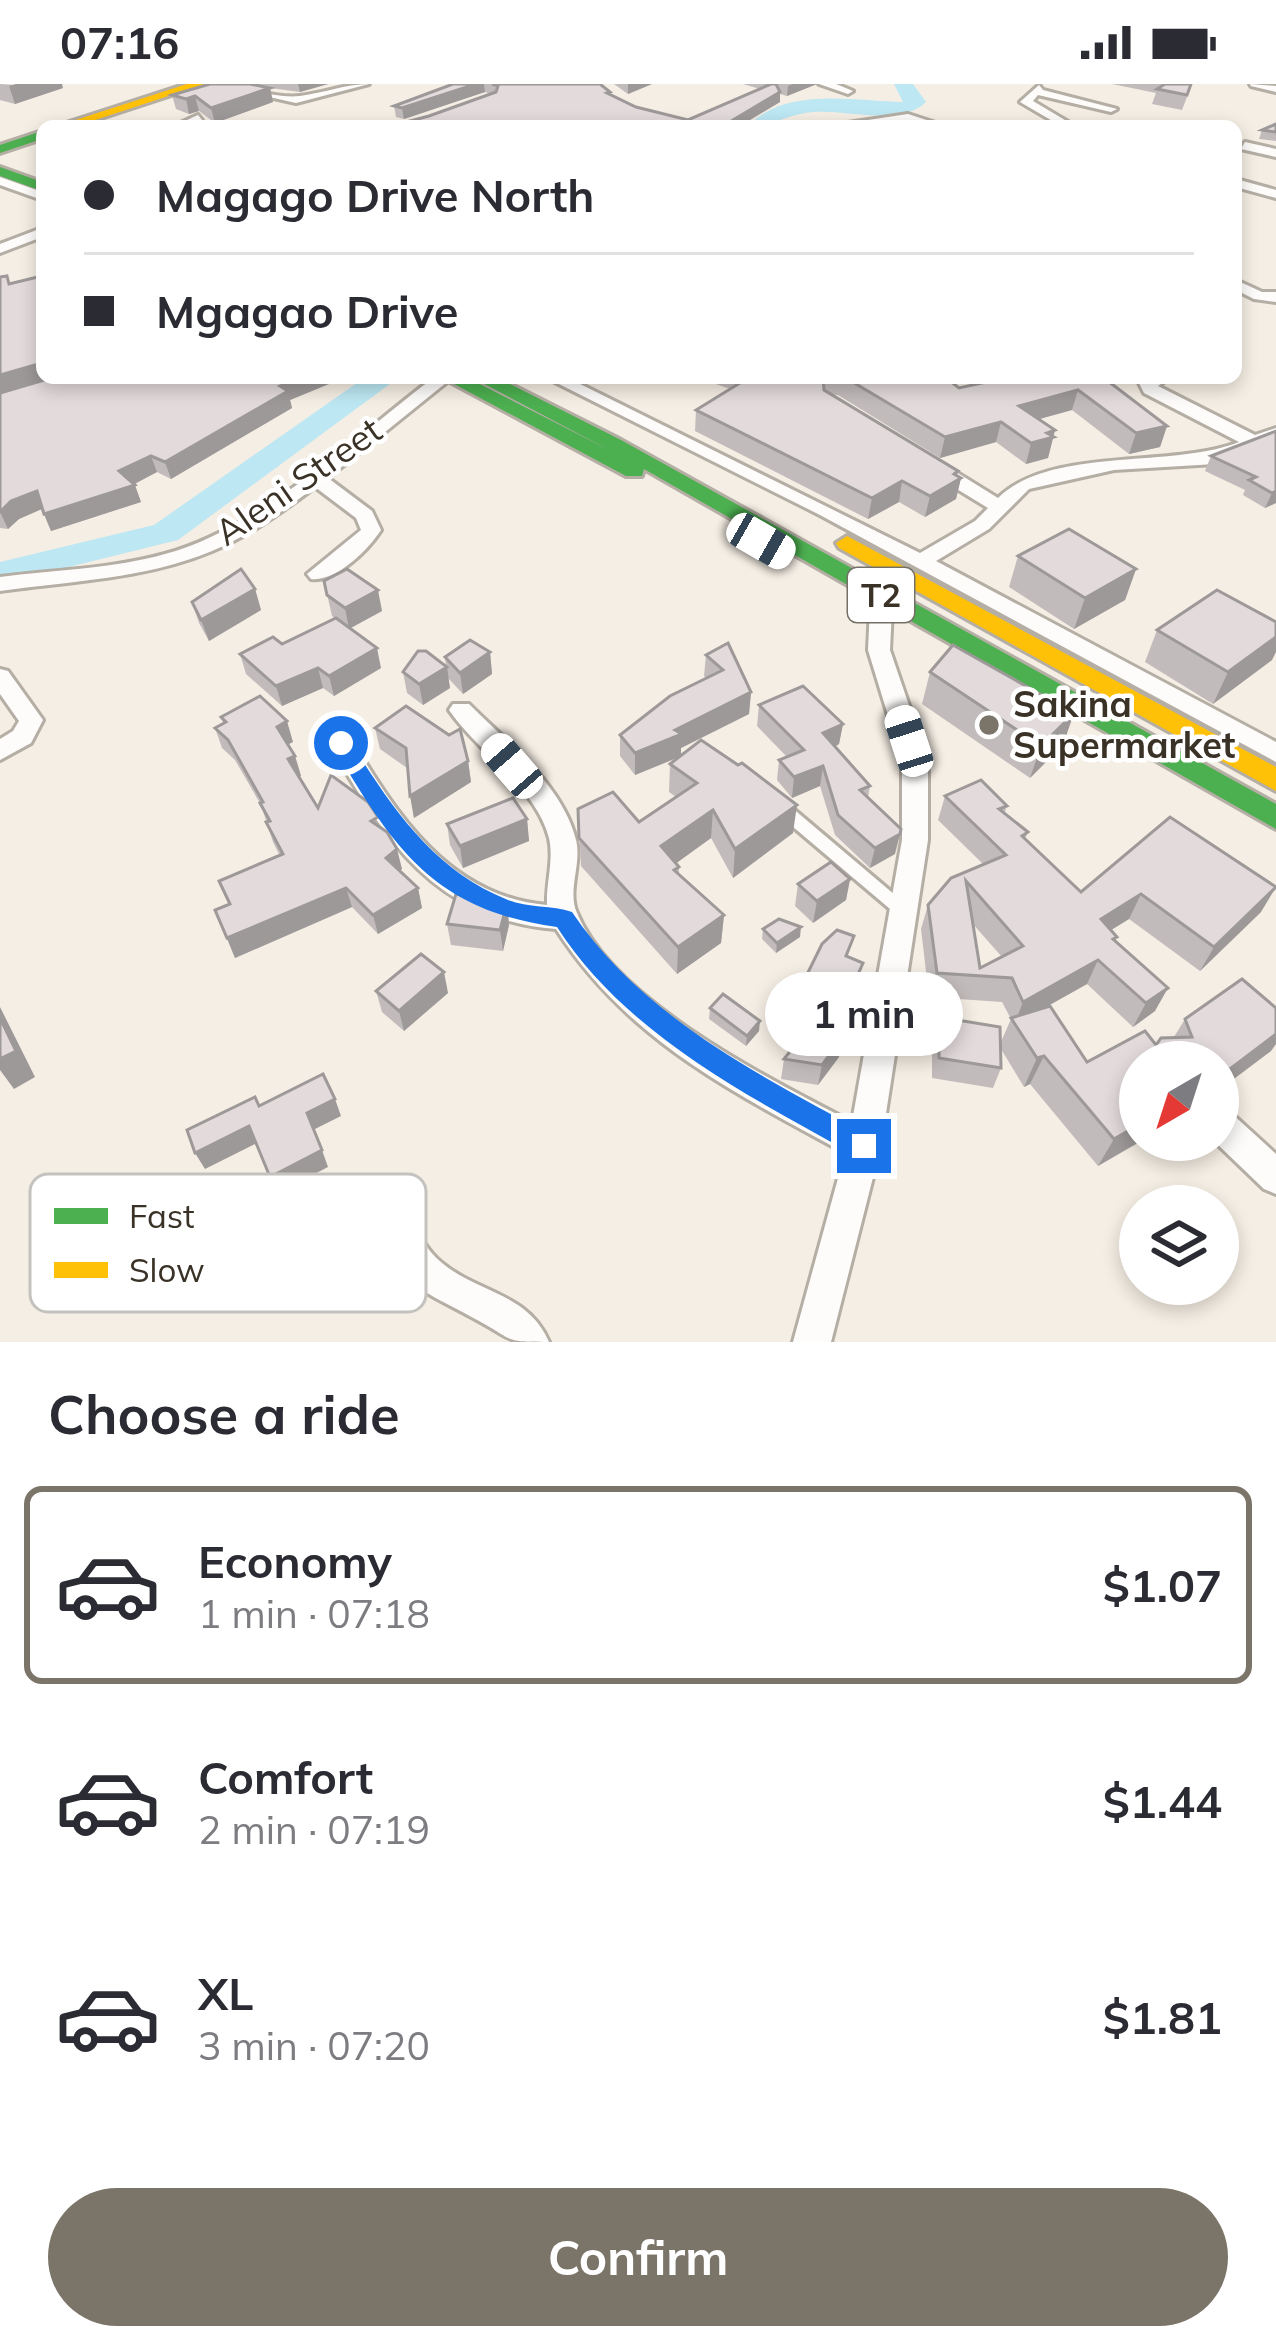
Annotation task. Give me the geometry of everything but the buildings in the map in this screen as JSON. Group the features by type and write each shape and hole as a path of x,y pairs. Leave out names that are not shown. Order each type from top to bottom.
{"main road":[{"path":"83,120 194,84"},
{"path":"11,150 36,169"},
{"path":"11,150 36,180"},
{"path":"461,384 681,496 1276,839"},
{"name":"T2","path":"495,384 614,444 1276,818"},
{"name":"T2","path":"536,384 909,574 1276,780"}],"street":[{"path":"216,84 296,100 364,84"},
{"path":"629,84 671,84"},
{"path":"824,84 848,91"},
{"path":"1255,84 1276,89"},
{"path":"1058,120 1028,104 1026,98 1041,87 1112,110"},
{"path":"296,100 299,119"},
{"path":"194,120 198,118"},
{"path":"883,120 918,120"},
{"path":"1245,146 1276,153"},
{"path":"11,150 36,187"},
{"path":"1242,185 1276,194"},
{"path":"0,249 36,234"},
{"path":"1242,287 1259,296 1276,297"},
{"name":"Aleni Street","path":"0,584 172,559 232,533 441,384"},
{"path":"576,384 921,561 1276,753"},
{"path":"1148,384 1254,442"},
{"path":"921,561 982,525 1014,490 1033,482 1129,462 1215,458 1276,434"},
{"path":"913,454 1000,507"},
{"path":"314,477 365,515 371,530 363,542 318,574"},
{"path":"812,1342 864,1146 918,798 915,761 879,650 881,608"},
{"path":"0,677 31,720 22,737 0,751"},
{"path":"461,710 537,794 563,840 559,903 592,961 653,1018 778,1099 864,1146"},
{"path":"341,743 394,829 441,874 507,911 564,919"},
{"path":"1239,1143 1276,1177"},
{"path":"426,1272 501,1309 530,1342"}],"lane":[{"path":"776,803 903,911"}],"waterway":[{"path":"766,120 809,106 907,108 916,102 903,84"},
{"path":"0,573 166,533 375,384"}],"traffic: fast":[{"path":"0,149 36,137"},
{"path":"0,171 36,185"},
{"path":"465,384 634,471"},
{"path":"495,384 614,444 1276,818"}],"traffic: slow":[{"path":"83,120 199,84"},
{"path":"847,543 1276,780"}],"place":[{"name":"Sakina Supermarket","path":"989,725"}],"route":[{"path":"341,743 394,829 441,874 507,911 564,919 592,961 653,1018 778,1099 864,1146"}]}
